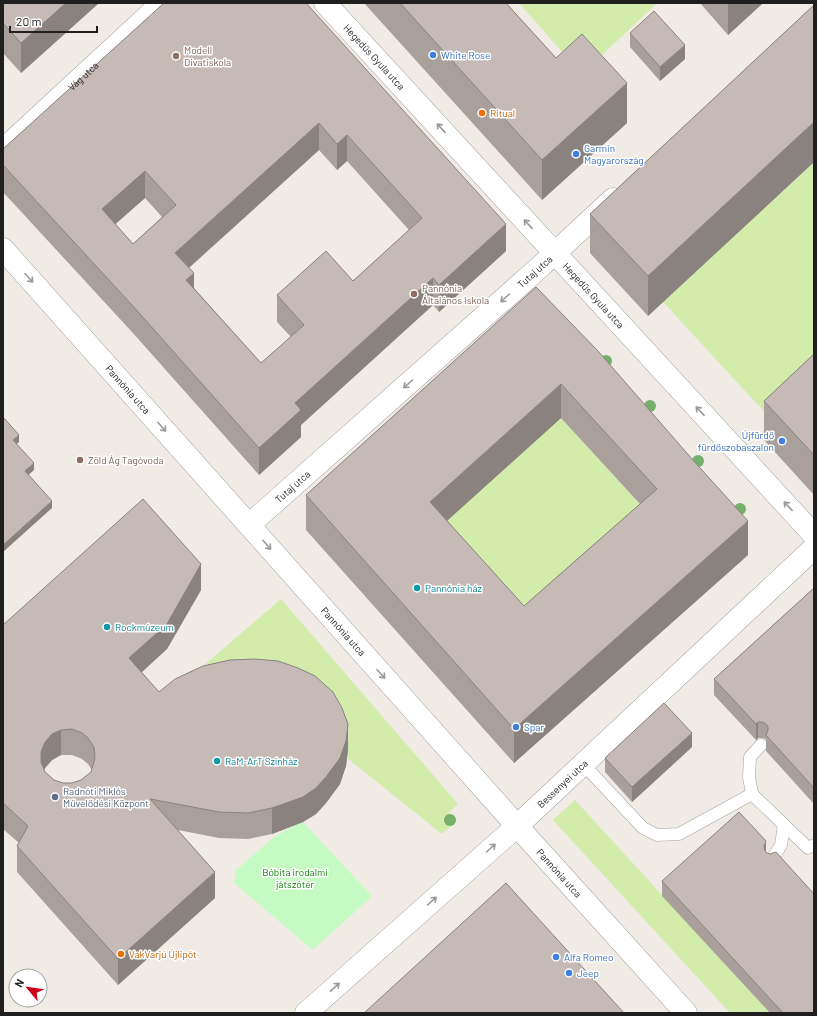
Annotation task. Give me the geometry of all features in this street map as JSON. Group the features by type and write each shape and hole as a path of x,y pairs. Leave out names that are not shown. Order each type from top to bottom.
{"street":[{"name":"Vág utca","path":"3,150 162,3"},
{"name":"Hegedűs Gyula utca","path":"325,3 814,535"},
{"name":"Tutaj utca","path":"249,525 555,253 629,184"},
{"name":"Pannónia utca","path":"3,249 517,826 686,1013"},
{"name":"Bessenyei utca","path":"306,1013 517,826 814,548"}],"lane":[{"path":"761,745 750,757 749,777 752,794 812,850"},
{"path":"583,764 643,828 657,835 679,834 752,794"},
{"path":"771,861 781,845 784,824"}],"green space":[{"path":"519,3 657,3 582,74"},
{"path":"814,162 814,393 780,425 758,405 663,302"},
{"path":"561,418 657,523 524,640 430,536"},
{"path":"281,599 458,804 449,812 457,821 442,834 347,758 348,749 152,710"},
{"path":"575,800 770,1013 730,1013 553,820"},
{"name":"Bóbita irodalmi játszótér","path":"303,822 372,896 313,950 234,883 236,870 273,838"}],"building":[{"path":"3,3 66,3 21,43 3,23"},
{"path":"164,3 306,3 506,224 439,285 433,278 295,403 301,410 259,448 132,305 3,165 3,149","holes":["319,123 337,144 347,135 422,218 353,281 326,251 277,295 304,325 261,363 186,280 194,273 175,253","145,171 176,205 133,244 102,209"]},
{"path":"400,3 506,3 556,58 582,34 627,83 542,160"},
{"path":"814,5 814,122 648,276 590,214"},
{"path":"654,11 685,45 660,67 630,33"},
{"path":"536,287 598,351 748,521 514,729 306,495","holes":["561,384 657,489 524,606 430,502"]},
{"path":"814,354 814,455 764,401"},
{"path":"3,417 19,435 13,440 34,463 25,471 52,501 3,545"},
{"name":"Radnóti Miklós Művelődési Központ","path":"143,499 201,564 167,624 129,658 159,692 175,679 203,666 230,660 255,659 278,661 315,676 333,692 342,708 348,724 346,741 340,758 316,788 303,797 272,808 248,813 219,812 150,799 215,872 118,959 17,846 28,826 3,803 3,625","holes":["72,729 82,733 88,738 94,747 95,758 91,772 81,780 72,783 63,783 54,780 45,772 41,762 41,752 45,742 52,734 61,730"]},
{"path":"814,588 814,788 766,735 768,727 766,724 758,722 756,724 714,679"},
{"path":"664,703 692,733 632,787 605,758"},
{"path":"739,812 766,841 764,846 765,851 770,854 776,852 814,894 813,1013 783,1013 662,881"},
{"path":"506,883 624,1013 364,1013"}],"place":[{"name":"White Rose","path":"433,55"},
{"name":"Modell Divatiskola","path":"176,56"},
{"name":"Ritual","path":"482,113"},
{"name":"Garmin Magyarország","path":"576,154"},
{"name":"Pannónia Általános Iskola","path":"414,294"},
{"name":"Újfürdő fürdőszobaszalon","path":"782,441"},
{"name":"Zöld Ág Tagóvoda","path":"80,460"},
{"name":"Pannónia ház","path":"417,588"},
{"name":"Rockmúzeum","path":"107,627"},
{"name":"Spar","path":"516,727"},
{"name":"RaM-ArT Színház","path":"217,761"},
{"name":"Radnóti Miklós Művelődési Központ","path":"55,797"},
{"name":"VakVarjú Újlipót","path":"121,954"},
{"name":"Alfa Romeo","path":"556,957"},
{"name":"Jeep","path":"569,973"}]}
